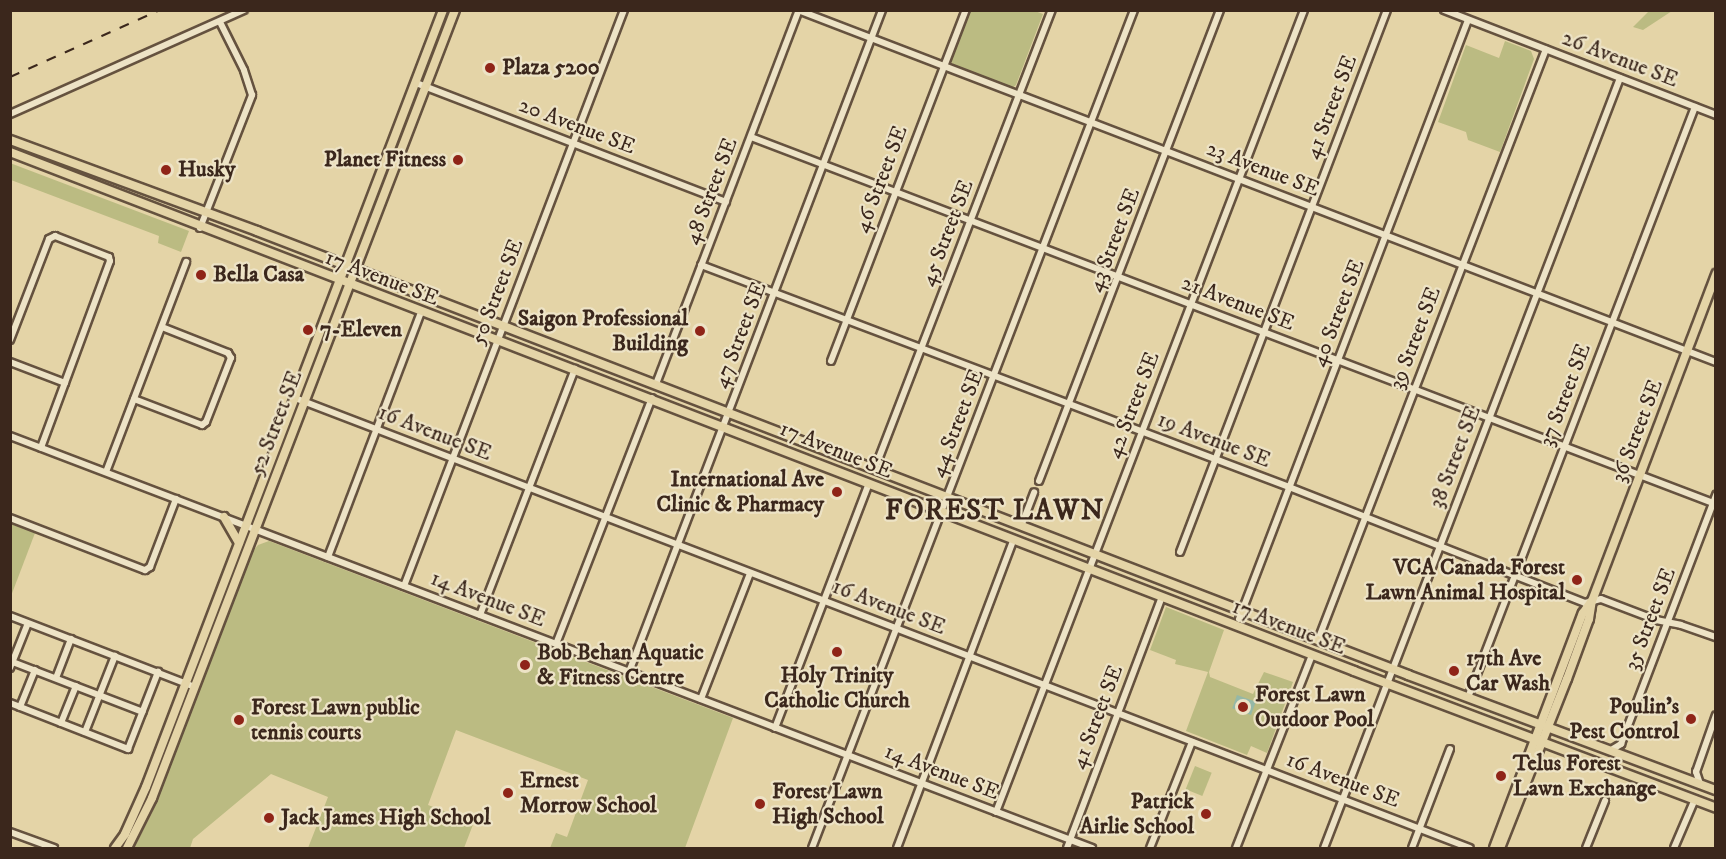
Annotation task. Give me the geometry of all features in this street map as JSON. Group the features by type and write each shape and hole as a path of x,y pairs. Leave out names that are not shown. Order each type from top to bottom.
{"main road":[{"name":"52 Street SE","path":"127,849 152,798 195,687 250,527 442,10"},
{"name":"52 Street SE","path":"299,400 351,285 455,10"},
{"name":"17 Avenue SE","path":"10,140 357,269 1022,524 1241,615 1318,640 1469,695 1716,790"},
{"name":"17 Avenue SE","path":"10,152 200,228 652,398 1312,655 1716,808"},
{"name":"36 Street SE","path":"1494,849 1539,740 1549,727 1589,618 1592,601 1716,273"},
{"path":"224,518 239,543"},
{"name":"52 Street SE","path":"115,849 137,807 239,543 250,527"},
{"name":"36 Street SE","path":"1500,849 1539,740 1540,723 1583,613 1592,601"}],"street":[{"path":"10,114 244,10"},
{"name":"50 Street SE","path":"404,586 624,10"},
{"name":"47 Street SE","path":"629,672 725,426 882,10"},
{"name":"46 Street SE","path":"831,361 894,192 966,10"},
{"name":"45 Street SE","path":"875,468 1052,10"},
{"name":"44 Street SE","path":"812,849 1134,10"},
{"name":"43 Street SE","path":"1039,481 1220,10"},
{"name":"42 Street SE","path":"996,812 1304,10"},
{"name":"41 Street SE","path":"1180,552 1387,10"},
{"name":"26 Avenue SE","path":"1444,10 1716,115"},
{"name":"23 Avenue SE","path":"799,11 1716,362"},
{"name":"48 Street SE","path":"656,384 799,11"},
{"name":"40 Street SE","path":"1241,615 1468,20"},
{"path":"200,228 252,95 244,70 220,22"},
{"name":"39 Street SE","path":"1318,640 1546,50"},
{"name":"38 Street SE","path":"1324,849 1620,78"},
{"name":"20 Avenue SE","path":"416,83 726,202"},
{"name":"37 Street SE","path":"1469,695 1695,107"},
{"name":"21 Avenue SE","path":"751,137 1713,503"},
{"path":"10,340 49,239 55,236 109,256 110,261 41,447"},
{"path":"106,472 186,262"},
{"name":"19 Avenue SE","path":"701,266 1069,404 1585,603 1601,598 1716,637"},
{"path":"328,557 421,312"},
{"path":"134,399 202,425 207,422 231,358 228,353 162,327"},
{"path":"10,362 65,383"},
{"path":"480,615 575,369"},
{"path":"556,644 652,398"},
{"name":"16 Avenue SE","path":"299,400 1470,849"},
{"name":"14 Avenue SE","path":"10,436 1092,849"},
{"path":"775,728 870,483"},
{"path":"1022,524 1035,492"},
{"name":"35 Street SE","path":"1611,750 1621,744 1716,495"},
{"path":"10,518 145,570 150,567 176,499"},
{"path":"897,849 1014,539"},
{"path":"701,699 750,573"},
{"name":"41 Street SE","path":"1067,849 1162,597"},
{"path":"10,616 195,687"},
{"path":"28,623 11,664 56,678 142,712"},
{"path":"56,678 71,639"},
{"path":"1236,849 1312,655"},
{"path":"86,732 115,656"},
{"path":"20,707 34,670"},
{"path":"10,703 128,749 158,672"},
{"path":"62,723 76,686"},
{"path":"1701,784 1696,772 1716,715"},
{"path":"1150,849 1192,742"},
{"path":"1412,849 1450,749"},
{"path":"1674,849 1695,799"},
{"path":"1586,849 1605,801"},
{"path":"10,832 54,849"}],"green space":[{"path":"1650,10 1672,11 1643,30 1633,27"},
{"path":"970,11 1035,11 1043,14 1016,85 1012,88 954,66 951,61"},
{"path":"1505,41 1531,51 1534,59 1500,152 1468,140 1466,132 1438,122 1466,45 1499,58"},
{"path":"10,163 189,231 181,252 158,243 159,236 11,180"},
{"path":"11,524 35,533 11,596"},
{"path":"269,541 733,718 685,848 550,848 556,833 567,837 588,780 456,730 428,805 474,822 464,848 308,848 328,797 271,774 193,839 190,848 134,848 152,813 253,551 258,545"},
{"path":"1166,607 1224,630 1209,672 1210,677 1253,694 1264,672 1293,682 1267,753 1251,746 1247,755 1186,731 1208,672 1175,664 1176,660 1150,650"},
{"path":"1195,766 1212,773 1202,796 1186,789"}],"shaded area":[{"path":"1237,695 1256,702 1251,715 1232,708"}],"railway":[{"path":"10,77 160,10"}],"place":[{"name":"Plaza 5200","path":"490,68"},
{"name":"Planet Fitness","path":"458,160"},
{"name":"Husky","path":"166,170"},
{"name":"Bella Casa","path":"201,275"},
{"name":"7-Eleven","path":"308,330"},
{"name":"Saigon Professional Building","path":"700,331"},
{"name":"International Ave Clinic & Pharmacy","path":"837,492"},
{"name":"VCA Canada Forest Lawn Animal Hospital","path":"1577,580"},
{"name":"Holy Trinity Catholic Church","path":"837,652"},
{"name":"Bob Behan Aquatic & Fitness Centre","path":"525,665"},
{"name":"17th Ave Car Wash","path":"1454,671"},
{"name":"Forest Lawn Outdoor Pool","path":"1243,707"},
{"name":"Poulin's Pest Control","path":"1691,719"},
{"name":"Forest Lawn public tennis courts","path":"239,720"},
{"name":"Telus Forest Lawn Exchange","path":"1501,776"},
{"name":"Ernest Morrow School","path":"508,793"},
{"name":"Forest Lawn High School","path":"760,804"},
{"name":"Patrick Airlie School","path":"1206,814"},
{"name":"Jack James High School","path":"269,818"}],"district":[{"name":"FOREST LAWN","path":"995,511"}]}
